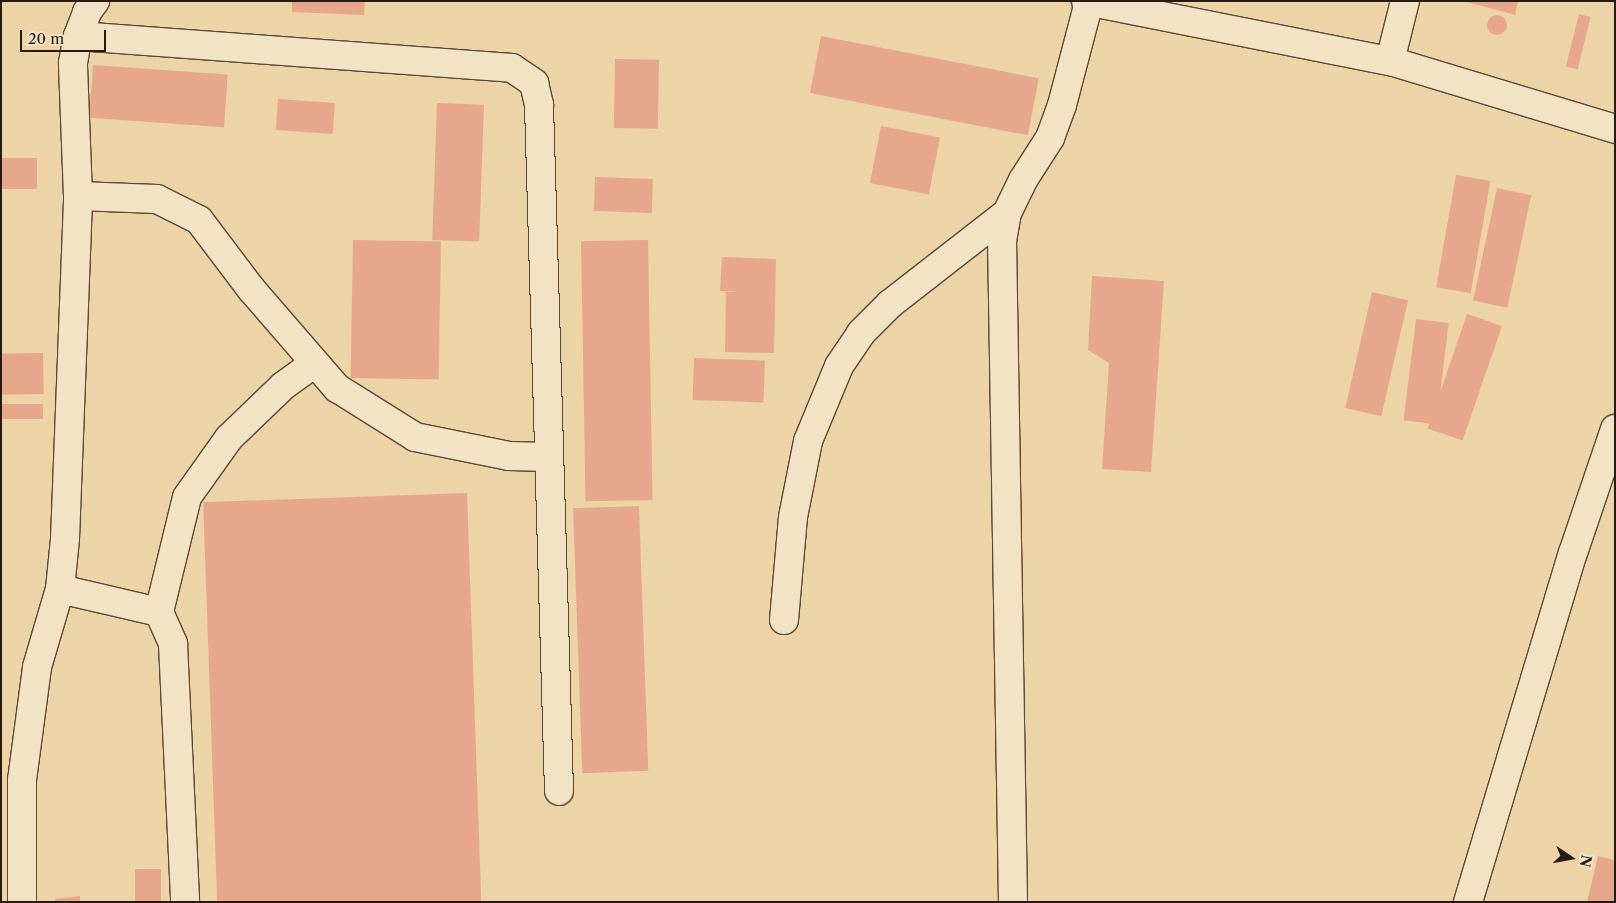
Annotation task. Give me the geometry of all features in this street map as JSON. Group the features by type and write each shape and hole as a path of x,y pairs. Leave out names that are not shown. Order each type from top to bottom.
{"street":[{"path":"22,902 22,780 25,753 37,667 60,589 65,539 78,196 73,63 78,36 87,12 95,1"},
{"path":"1013,902 1002,241 1007,213 1023,180 1050,138 1062,105 1087,1 1390,61 1615,129"},
{"path":"1390,61 1405,1"},
{"path":"78,36 512,68 534,83 539,105 559,791"},
{"path":"78,196 157,199 198,220 252,290 337,388 416,438 509,456 549,457"},
{"path":"784,620 793,517 808,441 839,366 861,333 890,304 1007,213"},
{"path":"185,902 173,644 159,612 187,497 229,438 283,386 315,363"},
{"path":"1468,902 1573,553 1615,428"},
{"path":"60,589 159,612"}],"building":[{"path":"292,1 365,1 364,15 292,12"},
{"path":"1464,1 1518,1 1515,15"},
{"path":"1579,14 1591,17 1578,69 1566,66"},
{"path":"1497,15 1504,18 1507,25 1504,32 1497,35 1490,32 1487,25 1490,18"},
{"path":"821,36 1039,78 1028,135 810,93"},
{"path":"615,59 659,60 658,129 614,128"},
{"path":"93,65 228,74 224,127 89,118"},
{"path":"278,99 335,103 333,134 276,130"},
{"path":"437,103 484,105 479,242 432,240"},
{"path":"881,126 940,137 929,194 870,183"},
{"path":"1,158 37,158 37,189 1,189"},
{"path":"1456,175 1490,181 1471,293 1436,287"},
{"path":"595,177 653,179 652,213 594,211"},
{"path":"1497,188 1531,195 1507,308 1473,300"},
{"path":"353,240 441,242 439,380 351,378"},
{"path":"648,240 653,500 586,501 581,241"},
{"path":"722,257 776,259 774,353 725,352 726,292 741,292 720,291"},
{"path":"1092,276 1164,281 1151,472 1102,469 1109,363 1088,350"},
{"path":"1372,292 1408,300 1381,416 1345,408"},
{"path":"1467,314 1502,326 1463,440 1428,428"},
{"path":"1416,319 1449,323 1436,424 1404,420"},
{"path":"43,353 44,394 2,395 1,354"},
{"path":"694,358 765,360 763,402 693,400"},
{"path":"1,404 43,404 43,419 1,419"},
{"path":"467,493 481,902 217,902 203,502"},
{"path":"639,506 648,771 582,773 573,508"},
{"path":"1598,856 1615,860 1615,902 1587,902"},
{"path":"135,869 161,869 161,902 135,902"},
{"path":"80,896 80,902 55,902 55,899"}]}
